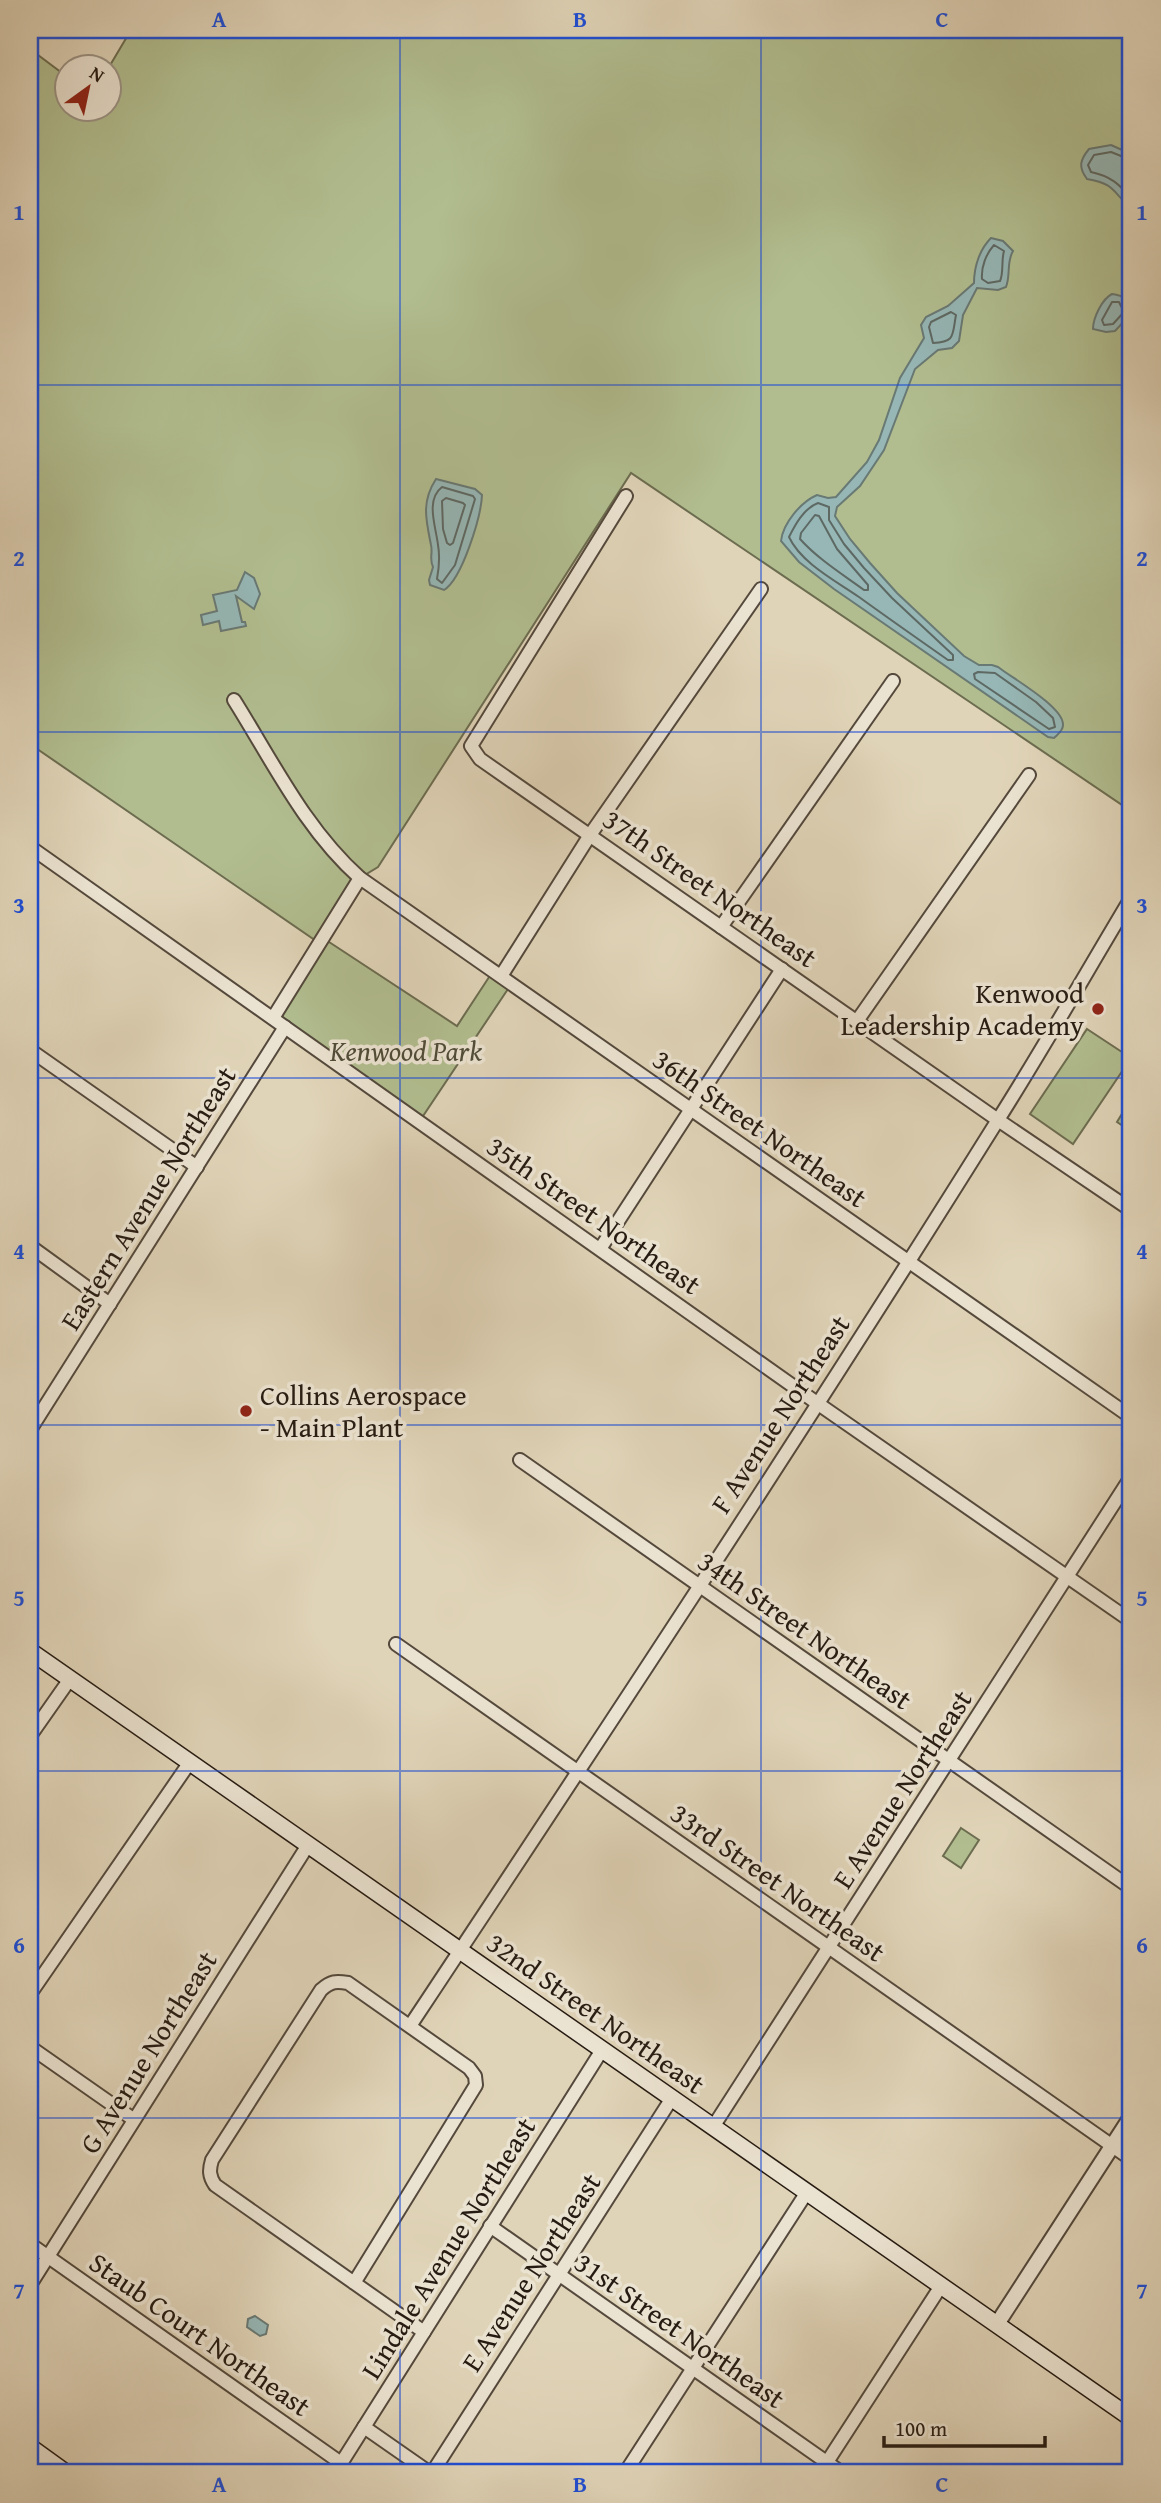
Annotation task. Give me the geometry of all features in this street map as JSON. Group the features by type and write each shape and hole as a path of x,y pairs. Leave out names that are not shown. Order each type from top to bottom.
{"main road":[{"name":"32nd Street Northeast","path":"30,1651 1131,2418"},
{"path":"30,2447 66,2473"}],"street":[{"name":"37th Street Northeast","path":"626,496 471,746 480,759 1131,1210"},
{"path":"501,976 590,835 761,589"},
{"path":"721,927 893,681"},
{"name":"36th Street Northeast","path":"234,700 308,821 337,858 360,878 1131,1417"},
{"path":"857,1021 1029,775"},
{"name":"35th Street Northeast","path":"30,847 817,1403 1131,1621"},
{"path":"273,1018 360,878"},
{"name":"F Avenue Northeast","path":"410,2026 908,1262 998,1120 1131,898"},
{"path":"600,1249 782,969"},
{"name":"Eastern Avenue Northeast","path":"30,1430 285,1027"},
{"path":"30,1050 197,1167"},
{"path":"30,1246 110,1304"},
{"name":"34th Street Northeast","path":"520,1460 1131,1888"},
{"name":"E Avenue Northeast","path":"713,2127 1131,1477"},
{"name":"33rd Street Northeast","path":"396,1644 1131,2159"},
{"path":"30,1737 70,1679"},
{"path":"30,1994 190,1762"},
{"name":"G Avenue Northeast","path":"30,2285 308,1845"},
{"path":"354,2283 476,2085 475,2076 469,2068 348,1983 337,1981 329,1983 321,1990 212,2160 210,2177 215,2185 354,2283 424,2332"},
{"path":"30,2047 133,2119"},
{"name":"Lindale Avenue Northeast","path":"338,2468 602,2050"},
{"name":"E Avenue Northeast","path":"431,2473 672,2098"},
{"path":"997,2324 1131,2117"},
{"path":"625,2473 807,2192"},
{"name":"31st Street Northeast","path":"491,2227 693,2368 824,2468 842,2473"},
{"name":"Staub Court Northeast","path":"30,2245 338,2468"},
{"path":"824,2468 941,2286"},
{"path":"364,2427 431,2473"}],"green space":[{"name":"Kenwood Park","path":"131,30 1131,30 1131,811 631,473 378,867 360,878 323,938 457,1026 493,971 512,983 419,1122 273,1018 319,943 30,744 30,49 52,66 52,122 122,122 122,52 118,52"},
{"path":"1087,1029 1131,1058 1073,1144 1030,1114"},
{"path":"1131,1099 1131,1126 1129,1130 1117,1122"},
{"path":"961,1828 979,1840 961,1868 943,1856"}],"water":[{"path":"1111,145 1131,154 1131,208 1113,189 1087,179 1082,171 1082,160 1089,149"},
{"path":"991,238 1003,241 1013,251 1006,287 998,290 977,288 963,315 959,341 952,348 938,350 915,369 884,450 860,486 837,507 835,516 850,539 897,593 964,656 979,665 998,667 1036,693 1055,710 1063,725 1054,738 1048,737 834,589 799,562 781,541 785,527 799,508 817,495 836,497 867,462 879,440 900,378 924,338 921,325 926,317 948,306 974,283 978,258"},
{"path":"1112,294 1126,300 1130,306 1130,315 1115,331 1093,329 1099,309"},
{"path":"436,479 475,489 482,495 478,518 464,561 451,584 444,590 430,585 429,580 433,567 426,519 427,503"},
{"path":"245,572 254,578 260,594 254,609 236,596 242,622 245,622 246,626 221,631 219,621 203,625 201,615 217,611 213,595 237,590"},
{"path":"255,2316 268,2325 266,2334 260,2336 247,2327 248,2319"}],"place":[{"name":"Kenwood Leadership Academy","path":"1098,1009"},
{"name":"Collins Aerospace - Main Plant","path":"246,1411"}]}
